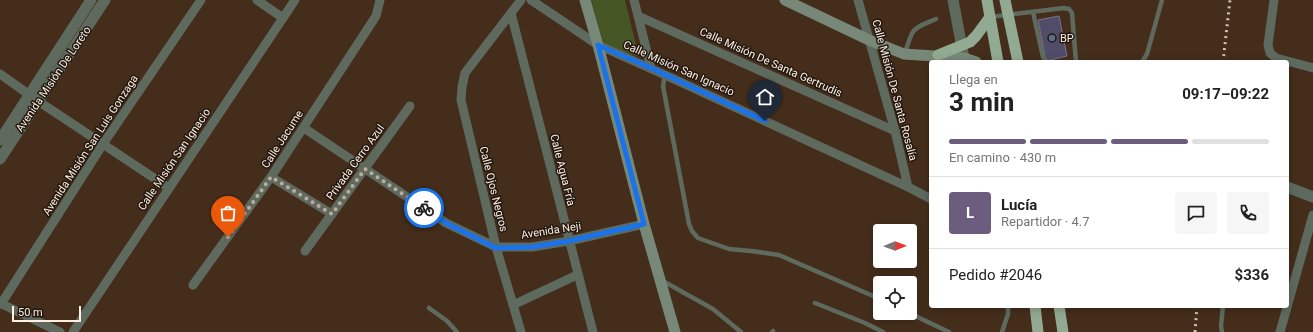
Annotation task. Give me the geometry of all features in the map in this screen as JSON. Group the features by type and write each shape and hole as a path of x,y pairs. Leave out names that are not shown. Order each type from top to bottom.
{"highway":[{"path":"987,0 998,60"},
{"path":"1005,0 1018,60"},
{"path":"938,56 970,42 990,16"},
{"path":"1035,308 1038,332"},
{"path":"1059,308 1063,332"}],"main road":[{"path":"585,0 644,224 675,332"},
{"path":"784,0 869,40 904,54 938,56 964,60"}],"street":[{"name":"Avenida Misión De Loreto","path":"0,159 91,0"},
{"name":"Avenida Misión De Loreto","path":"0,140 34,98 105,0"},
{"name":"Avenida Misión San Luis Gonzaga","path":"1,304 103,144 201,0"},
{"path":"257,0 283,18"},
{"name":"Calle Misión San Ignacio","path":"73,332 295,0"},
{"name":"Calle Jacume","path":"192,285 271,177 304,128 376,16 380,0"},
{"path":"511,13 521,0"},
{"name":"Calle Misión San Ignacio","path":"531,0 598,45 651,68 929,198"},
{"path":"634,0 651,68"},
{"name":"Calle Misión De Santa Rosalía","path":"858,0 895,131 908,187"},
{"path":"953,0 964,60"},
{"path":"1274,0 1268,44 1270,53 1276,58 1283,60"},
{"name":"Calle Ojos Negros","path":"511,13 465,73 461,100 496,248 521,332"},
{"name":"Calle Agua Fría","path":"511,13 593,332"},
{"name":"Calle Misión De Santa Gertrudis","path":"638,16 895,131"},
{"path":"1289,62 1313,68"},
{"path":"0,74 169,188"},
{"name":"Privada Cerro Azul","path":"305,251 410,106"},
{"name":"Avenida Neji","path":"304,128 446,223 496,248 532,247 569,241 644,224"},
{"path":"271,177 332,214"},
{"path":"1289,188 1313,197"},
{"path":"1289,300 1313,215"},
{"path":"513,305 577,274"},
{"path":"1,304 60,332"},
{"path":"1280,332 1287,308"}],"lane":[{"path":"1143,60 1147,54 1162,0"},
{"path":"990,16 1064,8 1069,9 1072,13 1076,60"},
{"path":"1033,12 1043,56 1046,60"},
{"path":"904,54 912,33 917,27 936,19"},
{"path":"665,75 663,86 688,224 698,238 729,249 779,255 873,296"},
{"path":"660,279 714,309 742,332"},
{"path":"815,303 866,323 883,332"},
{"path":"429,308 457,332"},
{"path":"1002,332 1008,314 1008,308"},
{"path":"1222,332 1223,308"},
{"path":"917,316 949,332"}],"green space":[{"path":"591,0 625,0 639,57 604,45"}],"building":[{"name":"BP","path":"1059,16 1067,56 1046,60 1038,20"}],"railway":[{"path":"1223,60 1230,0"},
{"path":"1195,332 1197,308"}],"way so far":[{"path":"228,237 271,177 332,214 365,169 424,208"}],"place":[{"name":"BP","path":"1052,38"}],"route":[{"path":"424,208 446,223 496,248 532,247 569,241 644,224 626,159 598,45 765,121"}]}
